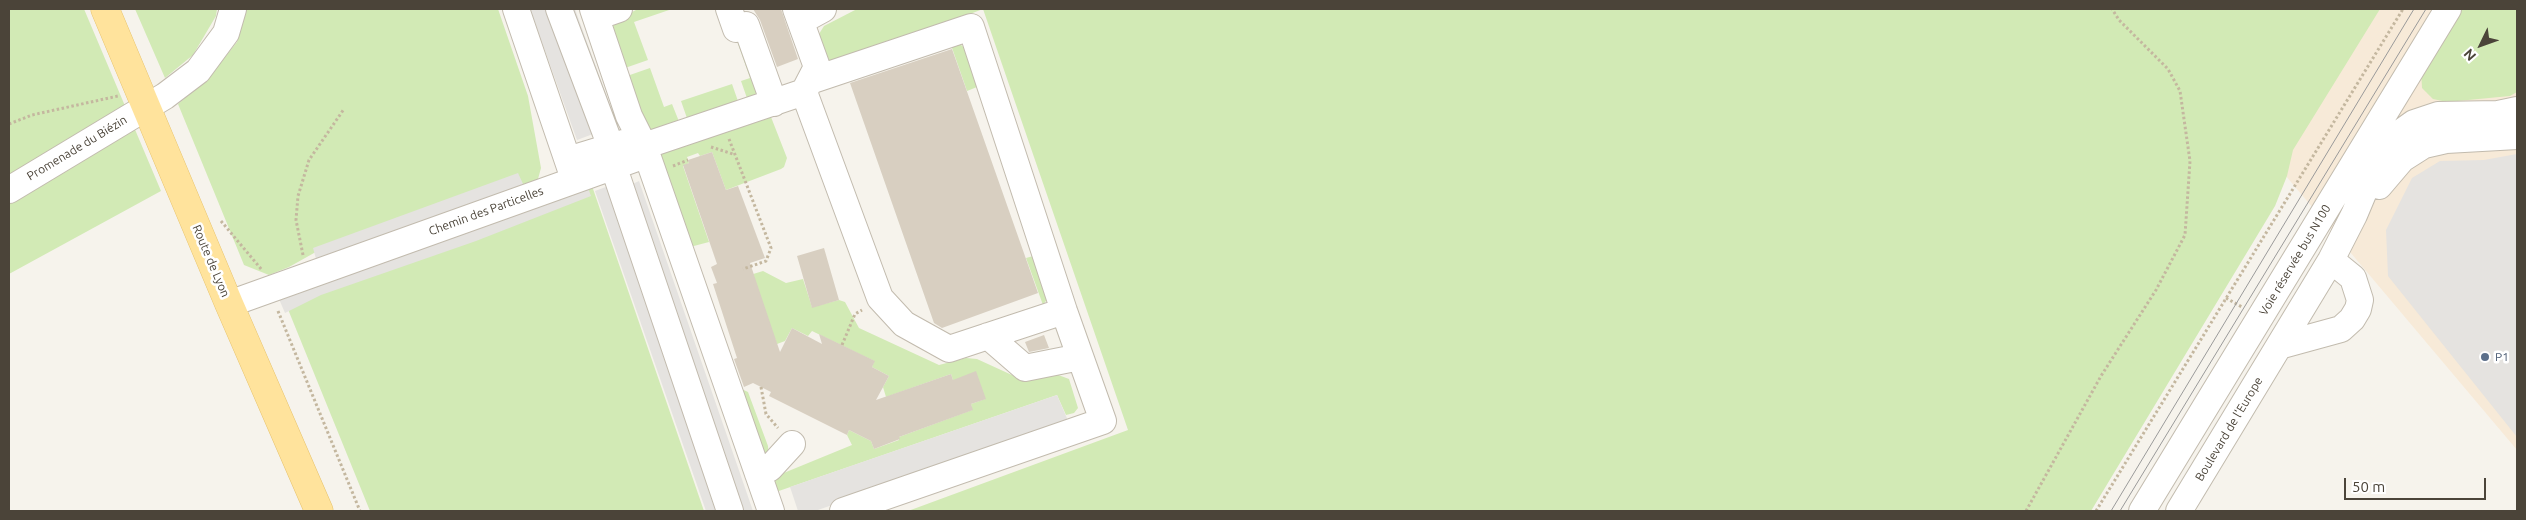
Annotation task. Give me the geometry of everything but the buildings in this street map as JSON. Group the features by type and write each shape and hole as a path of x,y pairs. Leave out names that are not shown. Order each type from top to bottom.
{"main road":[{"name":"Route de Lyon","path":"105,9 229,304 319,511"}],"street":[{"path":"142,97 165,96 198,71 226,33 233,9"},
{"path":"516,9 571,169"},
{"path":"559,9 612,156 730,511"},
{"path":"729,9 736,29 746,25 774,102"},
{"path":"823,9 798,15 817,67 807,87 880,298 904,324 949,349 1064,311"},
{"name":"Voie réservée bus N100","path":"2142,511 2448,9"},
{"path":"603,12 629,116 644,146 771,511"},
{"path":"644,146 774,102 807,87 971,27 1064,311 1103,421 843,511"},
{"name":"Promenade du Biézin","path":"9,190 142,97"},
{"path":"2354,215 2370,177 2393,138 2414,123 2438,116 2498,114 2517,110"},
{"path":"2354,215 2402,159 2424,145 2446,140 2517,136"},
{"name":"Chemin des Particelles","path":"229,304 571,169 612,156 627,142 644,146"},
{"name":"Boulevard de l'Europe","path":"2179,511 2280,346 2354,215"},
{"path":"2280,346 2341,329 2352,319 2358,309 2360,300 2353,278 2330,260"},
{"path":"988,336 1025,368 1080,357"},
{"path":"758,474 770,468 792,444"}],"path":[{"path":"2026,511 2102,376 2156,290 2185,235 2190,161 2180,92 2168,69 2119,20 2112,9"},
{"path":"2096,511 2403,9"},
{"name":"Promenade du Biézin","path":"9,124 32,115 116,97 142,97"},
{"path":"309,274 296,220 298,196 310,160 344,109"},
{"path":"722,120 771,248 766,261 743,269"},
{"path":"703,147 711,147 734,154"},
{"path":"842,345 855,314 880,298"},
{"path":"761,387 766,414 792,444"}],"shaded area":[{"path":"530,9 575,9 615,119 604,123 593,134 577,140"},
{"path":"2146,9 2517,9 2517,450 2291,182"},
{"name":"P1","path":"2517,154 2517,437 2388,276 2386,230 2412,178 2440,161 2484,160"},
{"path":"518,173 524,186 316,259 313,248"},
{"path":"639,181 753,511 706,511 595,191 611,185 628,186"},
{"path":"587,185 591,196 476,241 321,295 285,313 279,299"},
{"path":"1057,395 1069,423 815,511 798,511 790,487"}],"green space":[{"path":"9,9 84,9 161,191 9,274"},
{"path":"135,9 217,9 216,16 193,55 165,78"},
{"path":"246,9 498,9 528,96 541,168 538,179 525,186 314,253 289,267 269,275 244,265 178,104 209,77 237,42"},
{"path":"638,9 672,9 634,22 648,60 625,68 612,32 613,26 616,20"},
{"path":"857,9 983,9 837,65 827,60 819,34 824,26"},
{"path":"983,9 2380,9 2293,150 2287,176 2275,206 2091,511 908,511 1128,430"},
{"path":"2459,9 2517,9 2517,92 2510,96 2447,102 2433,99 2422,88 2421,70"},
{"path":"743,38 765,92 748,101 741,81 750,78 737,41"},
{"path":"960,44 970,53 982,85 967,91 951,45"},
{"path":"650,68 664,107 672,104 680,124 651,131 646,127 627,76"},
{"path":"732,84 739,104 688,121 681,101"},
{"path":"771,117 787,158 784,167 781,169 726,190 712,152 700,156 698,153 687,157 689,163 683,166 709,242 690,247 659,157 661,152"},
{"path":"592,186 704,511 370,511 283,297"},
{"path":"1037,255 1053,291 1043,305 1026,258"},
{"path":"763,271 786,283 803,279 812,307 839,300 845,302 859,328 939,365 966,358 977,359 1025,381 1053,373 1069,379 1078,408 1074,413 1066,415 1057,395 773,493 769,479 852,445 847,435 849,430 871,441 874,449 899,440 899,437 972,410 971,404 985,399 953,380 951,374 886,397 883,387 889,376 872,367 874,361 812,331 808,336 792,328 785,341 777,344 750,275"},
{"path":"731,384 748,392 768,446 769,458 763,462"}],"tram line":[{"path":"2111,511 2414,9"},
{"path":"2120,511 2426,9"}],"place":[{"name":"P1","path":"2485,357"}]}
